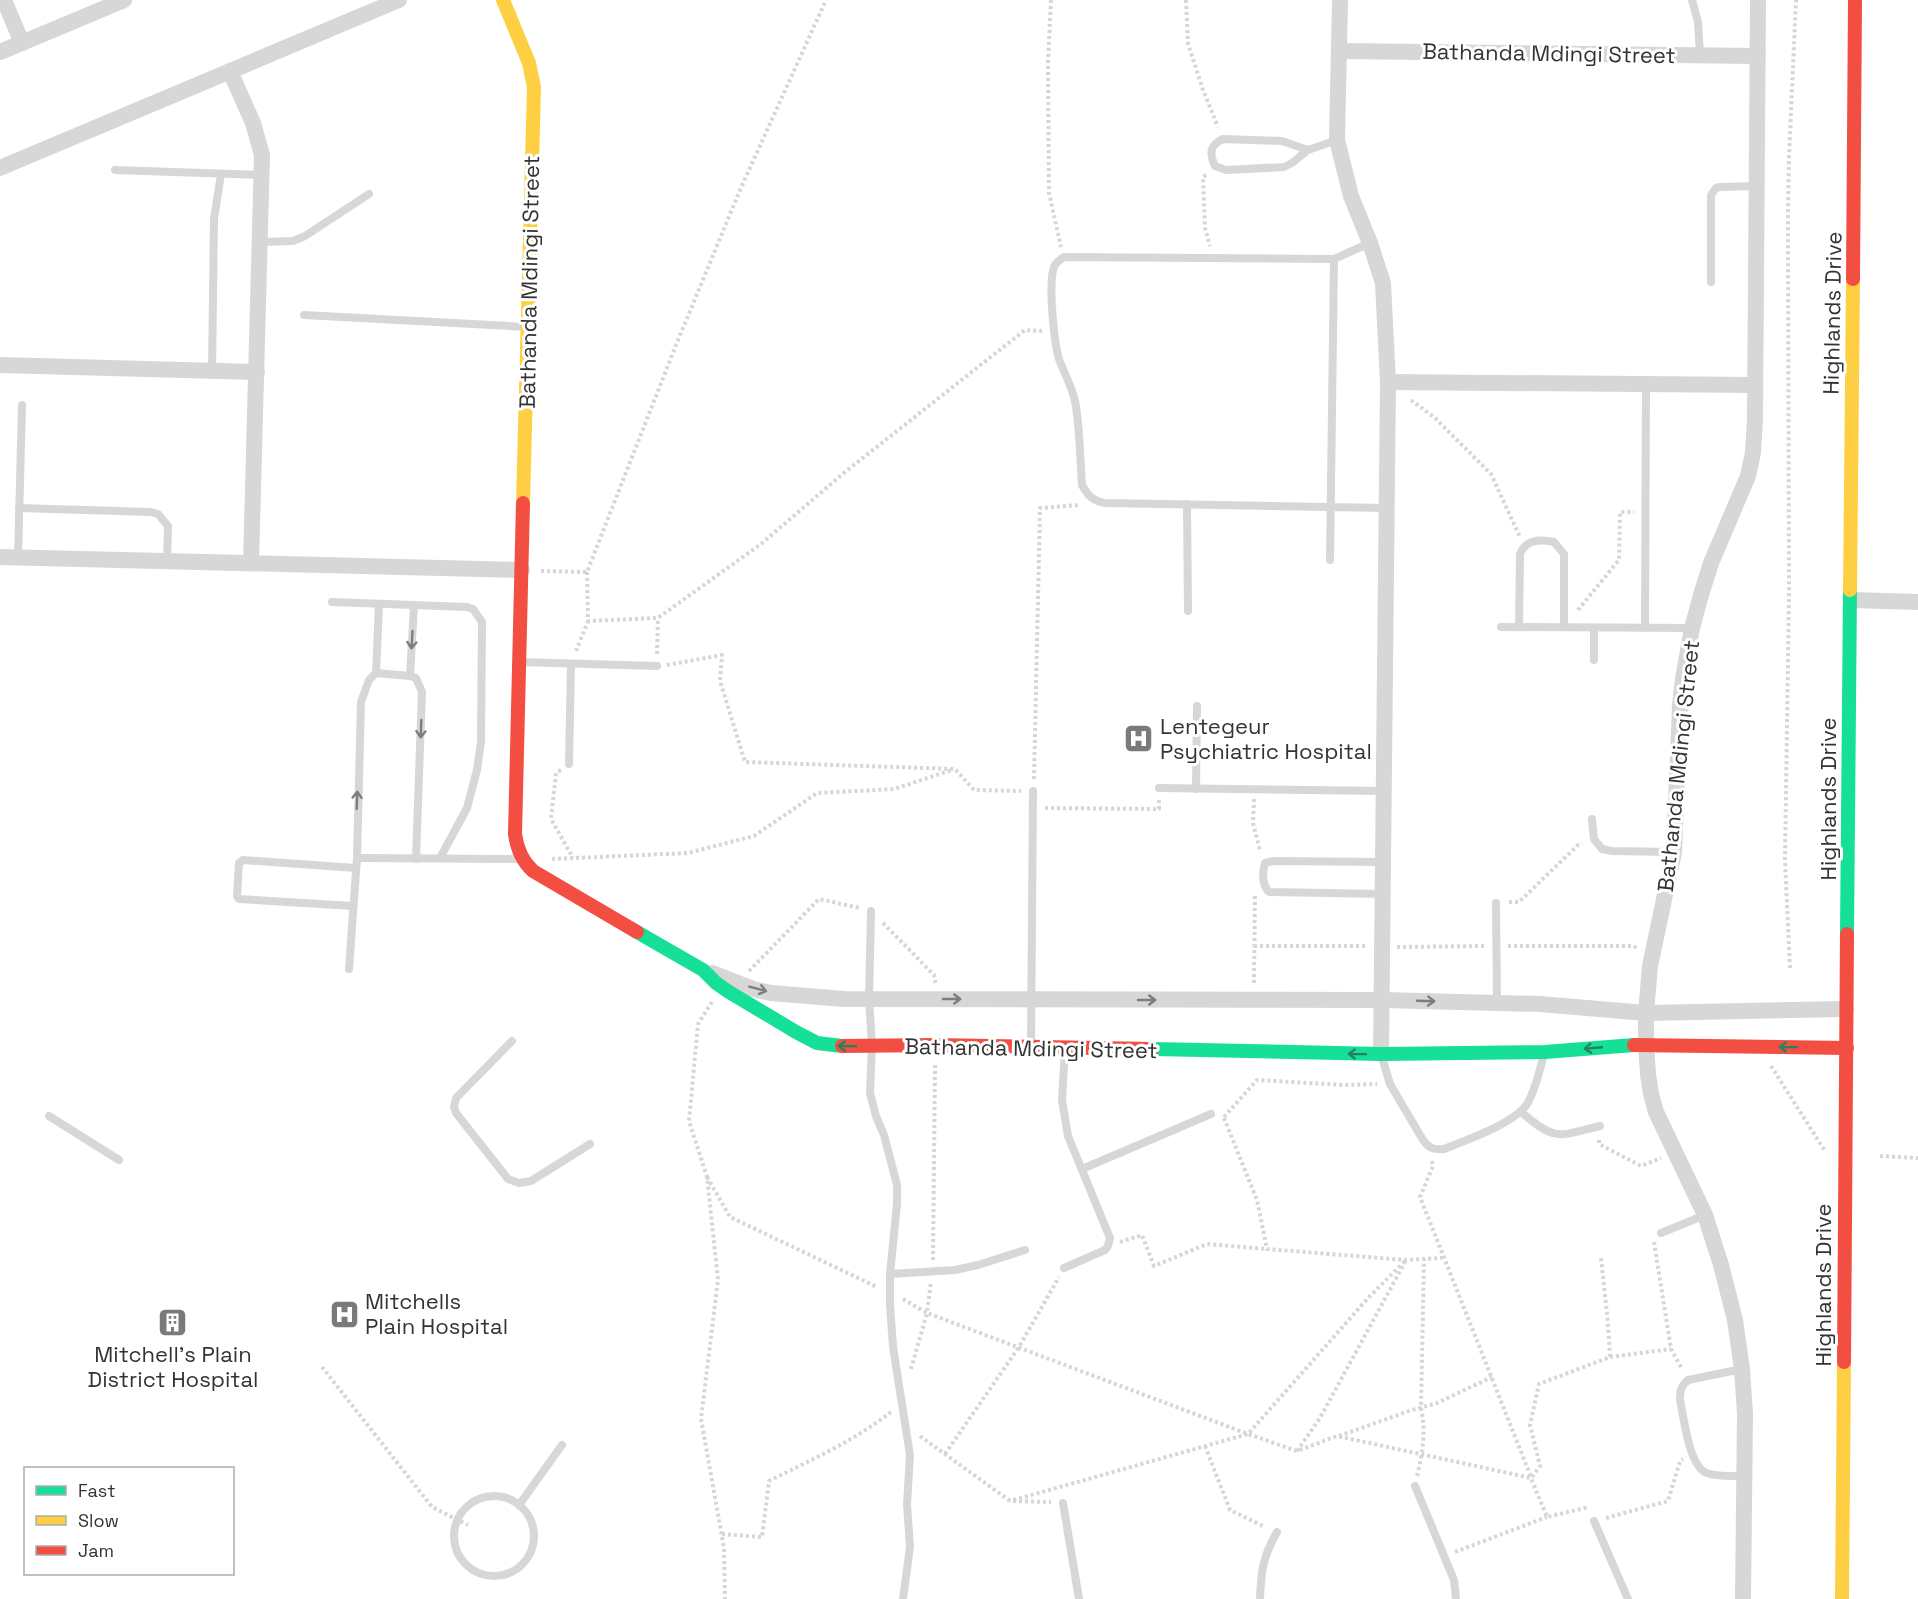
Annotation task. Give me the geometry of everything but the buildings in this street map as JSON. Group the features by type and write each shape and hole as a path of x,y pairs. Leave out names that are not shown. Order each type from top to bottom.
{"street":[{"path":"4,0 22,43"},
{"path":"0,52 124,0"},
{"path":"0,168 399,0"},
{"name":"Bathanda Mdingi Street","path":"503,0 530,63 534,87 515,834 518,851 533,871 719,979 758,1010 818,1043 837,1046 1031,1047 1381,1054 1545,1052 1646,1044 1847,1048"},
{"path":"1340,0 1337,140 1352,196 1383,283 1388,382 1381,1054"},
{"name":"Bathanda Mdingi Street","path":"1743,1599 1745,1414 1736,1320 1705,1215 1656,1112 1651,1094 1646,1044 1650,966 1674,852 1680,705 1692,628 1711,563 1748,476 1753,453 1758,0"},
{"name":"Highlands Drive","path":"1842,1599 1855,0"},
{"name":"Bathanda Mdingi Street","path":"1340,51 1758,56"},
{"path":"230,71 258,137 262,155 251,563"},
{"path":"0,365 257,372"},
{"path":"1388,382 1754,385"},
{"path":"0,557 522,570"},
{"path":"1851,600 1918,602"},
{"name":"Bathanda Mdingi Street","path":"719,979 771,993 844,999 1382,1000 1540,1004 1647,1013 1846,1009"}],"lane":[{"path":"1692,0 1698,22 1700,55"},
{"path":"1308,150 1282,141 1223,139 1211,148 1210,157 1215,166 1226,170 1284,167 1308,150 1337,140"},
{"path":"115,170 262,176"},
{"path":"212,371 214,219 220,174"},
{"path":"1711,282 1711,195 1720,187 1756,186"},
{"path":"260,242 292,241 305,236 369,194"},
{"path":"1370,243 1335,260 1064,257 1056,263 1053,269 1054,331 1060,361 1072,388 1076,407 1082,485 1087,495 1096,501 1387,508"},
{"path":"1330,560 1335,260"},
{"path":"304,315 528,327"},
{"path":"1645,628 1646,384"},
{"path":"18,558 22,405"},
{"path":"1187,504 1188,611"},
{"path":"19,508 158,514 168,526 167,561"},
{"path":"1519,627 1520,554 1524,546 1534,541 1548,541 1558,545 1564,554 1564,627"},
{"path":"332,602 467,607 473,609 482,622 481,742 477,770 467,808 440,858"},
{"path":"348,969 356,863 361,702 369,680 376,673 379,604"},
{"path":"410,676 414,605"},
{"path":"1501,627 1692,628"},
{"path":"1594,628 1594,660"},
{"path":"520,662 657,666"},
{"path":"569,764 572,664"},
{"path":"376,673 416,678 422,692 416,859"},
{"path":"1196,789 1197,706"},
{"path":"1160,788 1384,791"},
{"path":"1031,1047 1033,791"},
{"path":"1592,819 1594,839 1598,846 1607,850 1674,852"},
{"path":"353,906 239,899 237,897 239,863 243,860 356,863 440,858 522,859"},
{"path":"1383,862 1273,861 1265,864 1264,867 1265,889 1269,892 1383,894"},
{"path":"1496,903 1497,1003"},
{"path":"872,911 869,999 872,1046 870,1093 897,1185 890,1294 893,1347 910,1455 907,1504 910,1547 903,1599"},
{"path":"512,1041 456,1098 454,1107 463,1124 508,1179 519,1183 531,1181 590,1144"},
{"path":"1064,1268 1101,1253 1108,1246 1109,1233 1068,1136 1064,1118 1062,1078 1065,1049"},
{"path":"1381,1054 1390,1084 1429,1147 1435,1150 1444,1149 1509,1121 1521,1112 1531,1098 1545,1052"},
{"path":"1521,1112 1550,1134 1562,1135 1600,1126"},
{"path":"1082,1169 1211,1114"},
{"path":"49,1116 119,1160"},
{"path":"1657,1235 1705,1215"},
{"path":"890,1274 955,1270 1025,1250"},
{"path":"1742,1369 1688,1380 1680,1392 1680,1400 1691,1451 1697,1467 1705,1473 1744,1476"},
{"path":"519,1505 562,1445"},
{"path":"1415,1486 1454,1580 1456,1599"},
{"path":"482,1497 508,1498 519,1505 528,1515 533,1527 534,1540 531,1553 523,1564 499,1577 473,1572 463,1563 456,1551 453,1538 454,1525 461,1512 470,1503 482,1497"},
{"path":"1063,1503 1079,1599"},
{"path":"1594,1521 1628,1599"},
{"path":"1260,1599 1260,1580 1265,1553 1277,1532"}],"path":[{"path":"572,664 588,621 587,572 740,190 826,0"},
{"path":"1051,0 1048,62 1049,193 1064,257"},
{"path":"1186,0 1188,44 1203,90 1223,139"},
{"path":"1790,968 1785,860 1789,597 1788,216 1796,0"},
{"path":"1213,258 1205,228 1203,177 1215,166"},
{"path":"588,621 658,618 761,544 844,472 1025,330 1054,331"},
{"path":"1388,382 1435,418 1491,474 1524,546"},
{"path":"1106,503 1040,508 1033,791 1042,808 1158,809 1160,788"},
{"path":"1564,627 1619,560 1620,512 1646,512"},
{"path":"522,570 587,572"},
{"path":"658,618 657,666 722,655 720,681 745,762 955,769 974,790 1033,791"},
{"path":"569,764 556,773 550,819 573,858"},
{"path":"522,859 688,853 754,836 817,792 894,789 955,769"},
{"path":"1255,790 1253,823 1264,867"},
{"path":"1496,903 1519,902 1578,844 1594,839"},
{"path":"1254,1000 1255,892 1265,889"},
{"path":"725,1599 724,1548 701,1419 718,1280 707,1177 689,1121 698,1024 718,993 719,979 745,975 819,899 872,911 934,975 939,999"},
{"path":"1254,946 1634,946 1650,966"},
{"path":"911,1370 927,1313 933,1272 933,1097 936,1046"},
{"path":"1765,1063 1772,1067 1828,1155"},
{"path":"1223,1118 1257,1080 1390,1084"},
{"path":"1211,1114 1223,1118 1257,1200 1267,1249"},
{"path":"1600,1126 1599,1144 1641,1166 1664,1156 1668,1166"},
{"path":"1429,1147 1433,1166 1420,1197 1547,1517"},
{"path":"1880,1156 1918,1158"},
{"path":"707,1177 730,1217 927,1313 1297,1451 1437,1403 1492,1377"},
{"path":"1108,1246 1142,1235 1154,1266 1207,1244 1406,1260 1443,1258"},
{"path":"1657,1235 1671,1349 1688,1380"},
{"path":"1601,1258 1610,1357"},
{"path":"1415,1486 1423,1454 1424,1428 1420,1408 1424,1259"},
{"path":"1010,1500 1248,1434 1369,1297 1406,1260"},
{"path":"1297,1451 1320,1418 1406,1260"},
{"path":"945,1454 1018,1347 1064,1268"},
{"path":"1531,1478 1540,1466 1530,1425 1539,1384 1610,1357 1671,1349"},
{"path":"322,1366 432,1506 468,1525"},
{"path":"722,1534 762,1537 769,1481 873,1426 901,1404"},
{"path":"916,1433 1010,1500 1063,1503"},
{"path":"1337,1436 1531,1478"},
{"path":"1205,1446 1230,1510 1277,1532"},
{"path":"1445,1556 1547,1517 1592,1507 1594,1521 1668,1501 1680,1461 1691,1451"}],"traffic: fast":[{"path":"1847,934 1850,590"},
{"path":"637,932 703,970 729,992 796,1032 817,1043 842,1046"},
{"path":"1152,1049 1381,1054 1545,1052 1634,1045"}],"traffic: slow":[{"path":"503,0 529,63 534,87 523,503"},
{"path":"1850,590 1853,279"},
{"path":"1842,1599 1844,1362"}],"traffic: jam":[{"path":"1853,279 1855,0"},
{"path":"523,503 515,834 517,845 523,859 533,871 637,932"},
{"path":"1844,1362 1847,934"},
{"path":"842,1046 936,1045 1152,1049"},
{"path":"1634,1045 1847,1048"}],"place":[{"name":"Lentegeur Psychiatric Hospital","path":"1139,739"},
{"name":"Mitchells Plain Hospital","path":"344,1314"},
{"name":"Mitchell's Plain District Hospital","path":"173,1322"}]}
